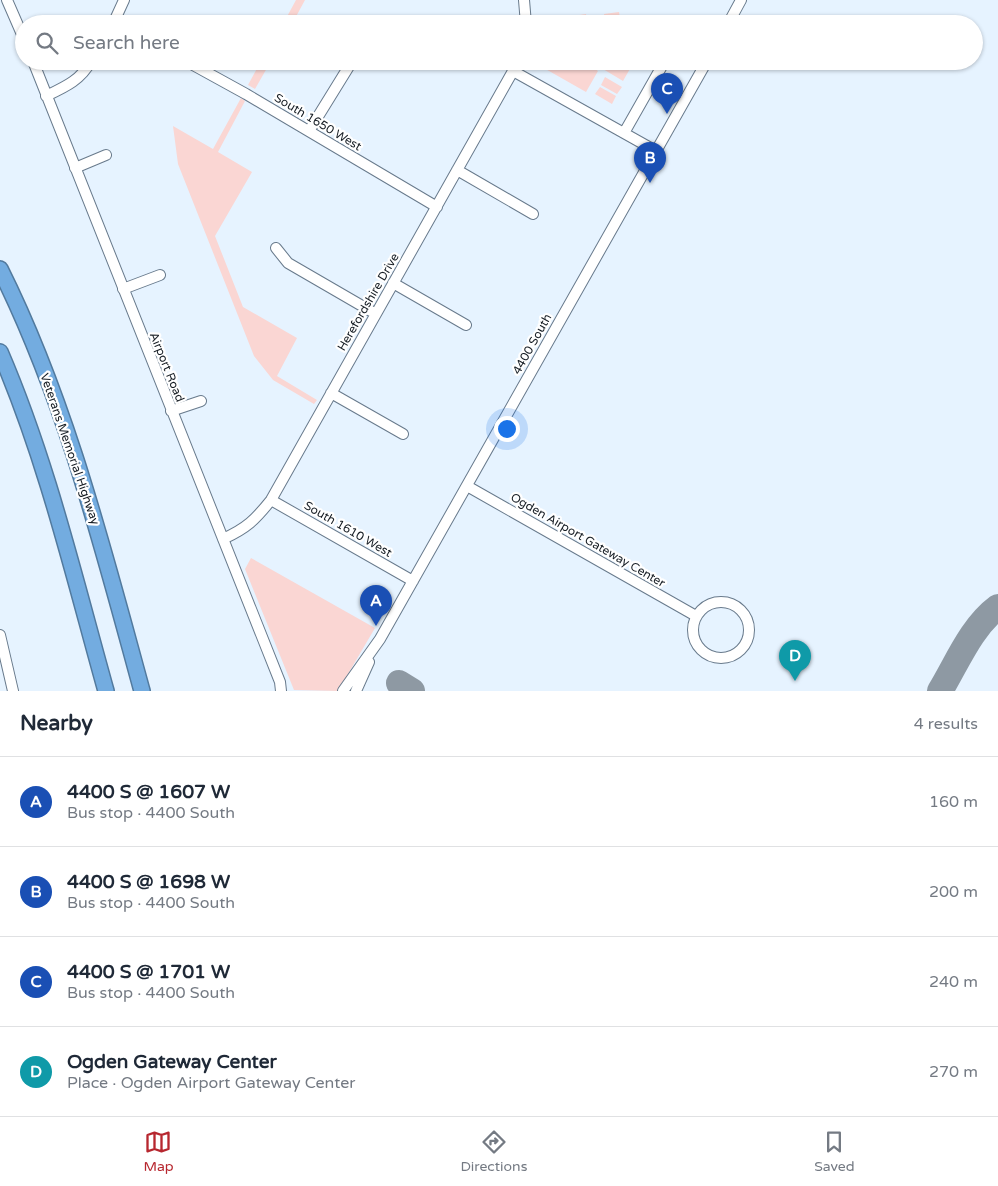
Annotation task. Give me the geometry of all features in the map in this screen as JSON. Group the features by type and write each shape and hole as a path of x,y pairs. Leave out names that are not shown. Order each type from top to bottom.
{"highway":[{"name":"Veterans Memorial Highway","path":"0,270 20,309 86,489 142,691"},
{"path":"0,352 23,410 43,471 106,691"}],"street":[{"path":"7,0 15,18"},
{"path":"116,15 124,0"},
{"path":"524,0 525,15"},
{"path":"733,15 741,0"},
{"name":"Airport Road","path":"36,70 281,686 289,691"},
{"path":"46,96 67,86 78,78 84,70"},
{"name":"South 1650 West","path":"204,70 437,207"},
{"path":"309,131 347,70"},
{"path":"624,133 660,70"},
{"name":"4400 South","path":"343,691 380,638 413,581 702,70"},
{"path":"513,72 656,151"},
{"name":"Herefordshire Drive","path":"223,539 242,530 258,516 271,500 513,72"},
{"path":"75,168 106,155"},
{"path":"457,170 532,214"},
{"path":"276,248 288,263 376,314"},
{"path":"123,289 160,275"},
{"path":"394,283 466,325"},
{"path":"331,393 403,434"},
{"path":"171,411 201,401"},
{"name":"Ogden Airport Gateway Center","path":"466,486 696,616"},
{"name":"South 1610 West","path":"271,500 413,581"},
{"path":"711,603 729,603 744,614 748,623 747,640 739,651 729,657 710,656 701,651 694,640 692,630 696,616 711,603"},
{"path":"0,635 13,691"},
{"name":"4400 South","path":"356,691 380,638"}],"shaded area":[{"path":"296,0 305,0 297,15 288,15"},
{"path":"619,12 620,15 604,15"},
{"path":"256,70 266,70 255,89 248,85"},
{"path":"547,70 597,70 598,71 586,92"},
{"path":"605,70 629,70 623,81"},
{"path":"605,77 622,87 617,94 601,85"},
{"path":"600,87 616,96 612,104 595,94"},
{"path":"241,98 245,101 218,152 252,172 215,236 243,307 297,338 277,376 317,400 314,404 273,380 254,356 178,164 173,126 213,149"},
{"path":"251,558 375,628 338,691 294,690 245,569"}],"taxiway":[{"path":"940,691 972,635 988,615 998,607"},
{"path":"399,683 412,691"}],"place":[{"name":"4400 S @ 1701 W","path":"667,114"},
{"name":"4400 S @ 1698 W","path":"650,183"},
{"name":"4400 S @ 1607 W","path":"376,626"},
{"name":"Ogden Gateway Center","path":"795,681"}]}
